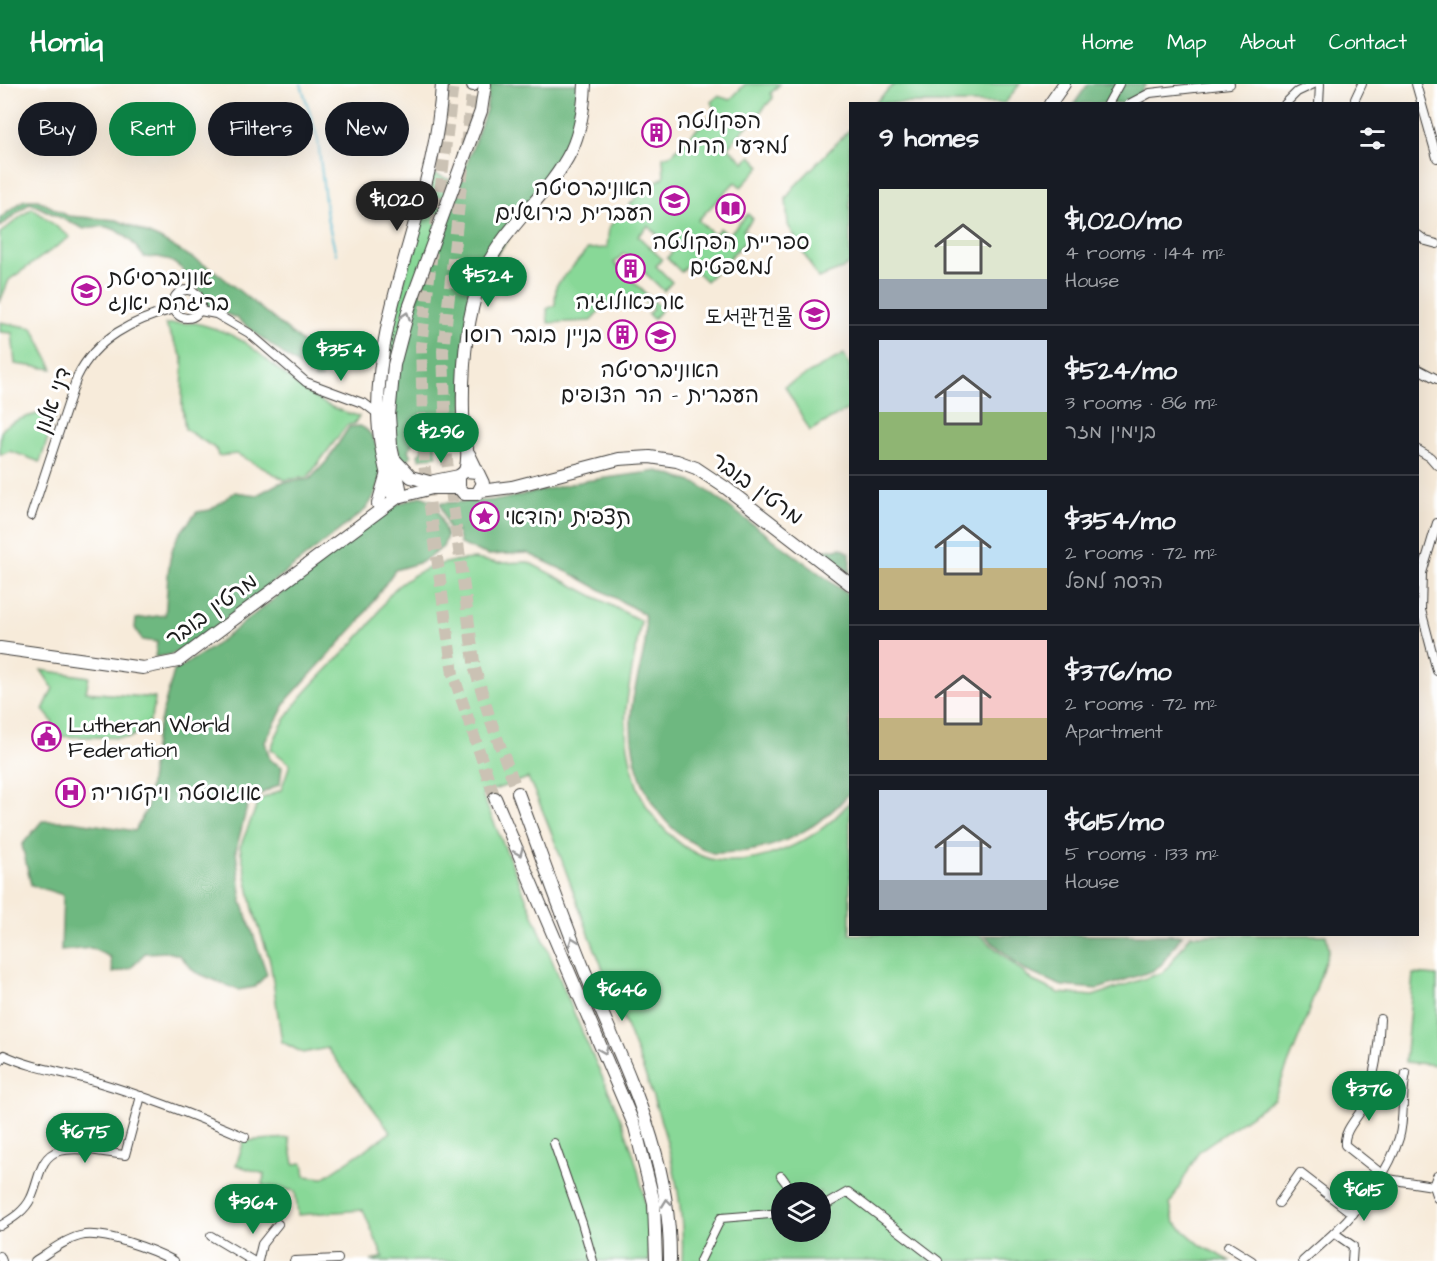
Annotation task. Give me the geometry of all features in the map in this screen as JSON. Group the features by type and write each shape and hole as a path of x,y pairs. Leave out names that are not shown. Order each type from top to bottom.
{"main road":[{"path":"397,493 386,472 378,414 380,381 387,335 434,148 442,84"},
{"path":"397,493 388,415 402,330 481,111 477,84"},
{"path":"470,480 463,416 465,346 480,281 503,237 549,182 571,151 579,128 585,84"},
{"path":"1051,102 1064,84"},
{"path":"393,457 408,475 429,482"},
{"name":"מרטין בובר","path":"355,527 378,504 397,493 429,482 470,480 523,483 619,459 650,457 677,461 696,468 726,488 849,583"},
{"path":"378,504 386,472"},
{"name":"מרטין בובר","path":"0,648 143,668 178,661 397,493 470,480"},
{"path":"518,793 584,969 653,1138 668,1202 670,1261"},
{"path":"495,798 635,1127 654,1203 656,1261"}],"street":[{"path":"1109,102 1119,84"},
{"path":"1133,102 1150,93 1230,84"},
{"path":"1287,102 1297,92 1314,84"},
{"path":"1319,102 1320,84"},
{"path":"1355,99 1362,84"},
{"path":"1416,84 1437,158"},
{"path":"1419,236 1426,242 1437,244"},
{"path":"187,289 199,295 202,305 200,311 195,316 187,318 178,315 174,309 174,298 187,289"},
{"name":"דני אלון","path":"31,516 77,377 85,362 100,345 122,329 150,316 174,309"},
{"path":"200,311 216,314 249,333 306,382 372,407 378,414"},
{"path":"1419,370 1437,379"},
{"path":"355,401 372,398 380,381"},
{"path":"1419,451 1430,457 1437,465"},
{"path":"1437,523 1422,573 1421,610 1437,671"},
{"path":"1380,1018 1374,1066 1366,1101 1344,1136 1345,1145 1389,1179 1433,1186"},
{"path":"0,1061 4,1055 23,1064 62,1072 141,1096 204,1118 245,1137"},
{"path":"1303,1261 1353,1214 1383,1175 1399,1137 1406,1073"},
{"path":"0,1226 20,1212 31,1199 45,1160 57,1151 76,1150 125,1155 141,1096"},
{"path":"554,1143 593,1261"},
{"path":"1279,1203 1300,1173 1353,1214"},
{"path":"781,1176 786,1182"},
{"path":"1437,1176 1433,1186 1437,1198"},
{"path":"831,1202 848,1192 938,1261"},
{"path":"700,1261 721,1218 771,1213"},
{"path":"258,1261 262,1244 278,1224"},
{"path":"1334,1233 1353,1246 1353,1261"},
{"path":"35,1261 77,1236 88,1234 154,1250 174,1261"},
{"path":"211,1236 253,1261"},
{"path":"1228,1246 1252,1261"},
{"path":"0,1256 2,1261"},
{"path":"294,1261 338,1259"}],"green space":[{"path":"490,84 580,84 575,124 561,161 474,289 461,440 435,444 437,456 419,459 418,455 424,447 417,437 408,450 411,456 403,464 395,438 392,410 401,351 486,110"},
{"path":"745,84 780,84 771,93 773,98 728,147 744,162 751,156 761,166 741,187 735,182 698,220 714,235 720,228 728,235 748,214 753,219 743,230 751,236 706,281 688,264 681,272 667,258 674,250 648,226 638,236 662,259 656,266 672,282 664,291 624,253 614,263 662,309 653,319 648,314 653,309 644,300 637,302 631,296 601,309 591,321 548,323 547,309 555,305 556,286 588,249 607,248 609,227 644,189 664,177 663,157 672,154 715,111 711,102 718,96 730,100"},
{"path":"894,84 1020,84 1006,102 876,102"},
{"path":"1088,84 1146,84 1135,102 1075,102"},
{"path":"849,130 849,264 842,269 818,278 788,225 786,199 794,187"},
{"path":"432,173 453,181 386,409 381,408 385,361"},
{"path":"24,200 38,200 68,216 117,220 160,239 215,271 313,351 321,378 316,379 236,318 207,306 194,283 174,263 158,257 144,257 132,242 111,228 84,229 30,203 0,227 0,218"},
{"path":"32,208 70,237 9,280 0,302 0,233"},
{"path":"0,322 33,328 53,369 15,364 12,333 0,332"},
{"path":"196,323 241,340 299,387 327,405 359,416 354,424 347,425 308,477 285,480 237,454 218,456 216,449 185,429 182,405 183,359 165,324"},
{"path":"844,354 849,364 849,409 810,431 785,386"},
{"path":"57,411 40,462 10,451 0,455 1,432 10,423 26,417"},
{"path":"360,426 375,441 380,465 378,488 365,510 191,647 169,655 155,657 157,642 142,640 135,628 136,619 165,615 172,550 180,534 197,512 210,510 235,492 257,495 279,483 310,479 327,461 349,427"},
{"path":"658,471 698,484 849,595 849,793 814,825 784,841 736,852 708,851 678,833 654,806 634,754 631,718 645,640 644,614 574,575 527,553 488,555 460,544 457,532 450,534 440,503 499,500 584,481"},
{"path":"421,496 435,502 447,536 443,547 422,562 395,570 359,622 288,699 265,742 270,760 282,767 280,784 259,795 250,795 236,850 242,902 267,974 255,987 238,990 195,972 179,955 167,952 145,953 131,968 113,973 110,957 91,948 61,951 63,895 31,885 22,845 42,821 72,821 135,831 147,808 155,740 174,671 210,649 381,515 398,504"},
{"path":"841,548 849,552 849,572 824,551"},
{"path":"475,559 498,563 528,562 641,621 626,719 627,737 636,782 648,809 669,834 695,853 723,861 740,861 776,853 810,837 839,814 849,802 849,936 981,936 1033,981 1059,993 1093,996 1164,972 1190,936 1326,936 1329,949 1304,1025 1274,1099 1199,1151 1170,1204 1174,1222 1202,1246 1231,1261 682,1261 682,1221 676,1180 653,1097 528,778 482,794 627,1136 643,1194 648,1226 649,1261 371,1261 383,1257 363,1210 298,1215 295,1191 263,1186 264,1174 236,1165 244,1141 289,1138 294,1164 303,1163 305,1176 323,1178 391,1132 327,1048 303,1053 282,1042 270,961 253,909 240,847 259,800 281,790 290,764 271,749 289,713 301,697 371,623 390,594 406,580 444,563"},
{"path":"41,670 89,677 86,692 155,698 151,718 145,727 129,738 46,736 53,722 43,710 53,688"},
{"path":"985,936 1181,936 1161,965 1152,971 1098,989 1062,986 1024,970"},
{"path":"1413,974 1437,976 1437,1065 1405,1062"}],"waterway":[{"path":"301,84 318,140 327,218 336,254"}],"tunnel":[{"path":"436,226 453,84"},
{"path":"466,145 473,85"},
{"path":"463,168 443,351 447,461 475,669 491,722 518,793"},
{"path":"432,252 421,346 424,463 453,674 495,798"}],"place":[{"name":"הפקולטה למדעי הרוח","path":"656,133"},
{"name":"האוניברסיטה העברית בירושלים","path":"674,200"},
{"name":"ספריית הפקולטה למשפטים","path":"731,209"},
{"name":"ארכאולוגיה","path":"630,269"},
{"name":"אוניברסיטת בריגהם יאנג","path":"87,290"},
{"name":"도서관건물","path":"814,315"},
{"name":"בניין בובר רוסו","path":"623,334"},
{"name":"האוניברסיטה העברית - הר הצופים","path":"660,337"},
{"name":"תצפית יהודאי","path":"484,516"},
{"name":"Lutheran World Federation","path":"47,737"},
{"name":"אוגוסטה ויקטוריה","path":"70,792"}]}
